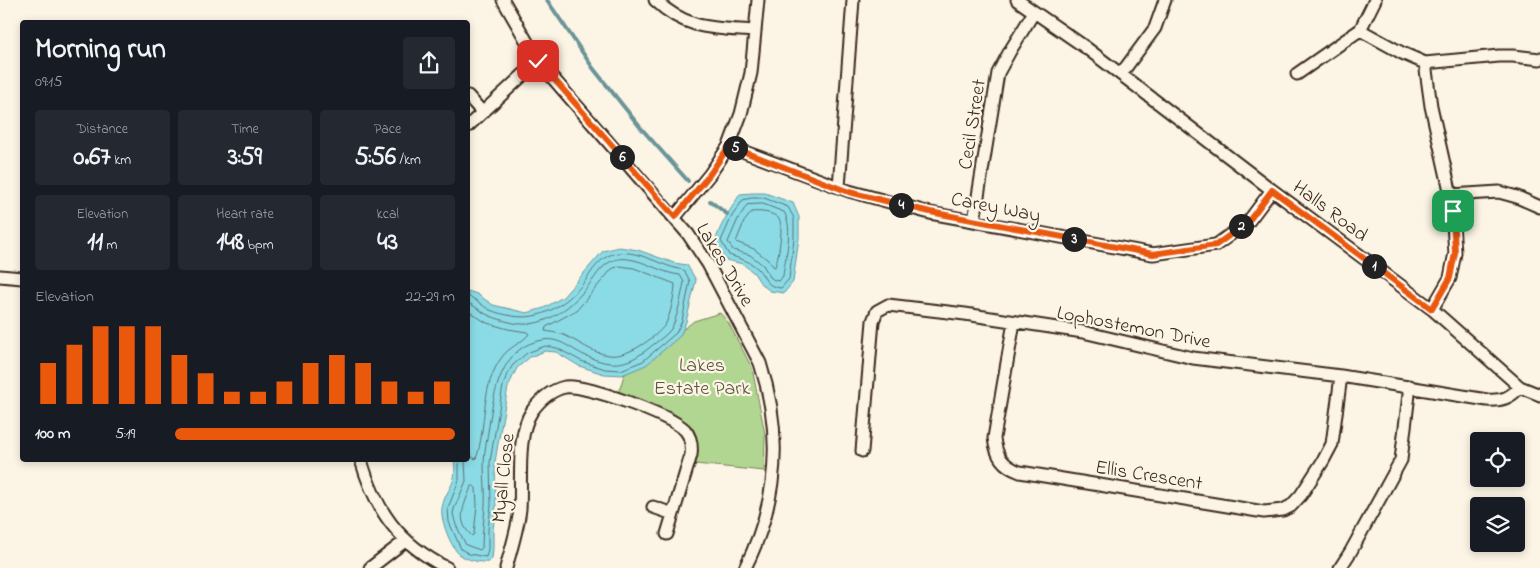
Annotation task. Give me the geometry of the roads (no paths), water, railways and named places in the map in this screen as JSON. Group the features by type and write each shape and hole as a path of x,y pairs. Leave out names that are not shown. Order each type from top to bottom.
{"street":[{"name":"Lakes Drive","path":"503,0 538,61 675,217 708,264 760,363 768,394 774,438 774,462 768,508 756,545 745,568"},
{"path":"655,0 671,14 691,24 754,31"},
{"path":"675,217 710,174 729,146 741,114 751,73 758,0"},
{"path":"839,187 853,0"},
{"name":"Halls Road","path":"1017,0 1121,74 1272,190 1432,309 1520,387 1540,395"},
{"path":"1121,74 1155,28 1165,0"},
{"path":"1297,74 1360,30 1375,0"},
{"name":"Cecil Street","path":"974,221 998,73 1034,12"},
{"path":"1360,30 1395,50 1425,63 1506,56 1540,59"},
{"path":"470,124 538,61"},
{"path":"1425,63 1431,106 1451,195 1455,253 1450,278 1432,309"},
{"path":"470,98 482,112"},
{"name":"Carey Way","path":"729,146 839,187 930,212 1153,254 1216,245 1248,222 1272,190"},
{"path":"1451,195 1499,192 1518,197 1540,207"},
{"path":"0,276 20,278"},
{"name":"Lophostemon Drive","path":"862,451 873,320 877,311 884,306 892,305 1083,332 1193,358 1341,376 1494,400 1509,397 1520,387"},
{"name":"Ellis Crescent","path":"1014,322 995,430 995,445 1002,461 1014,470 1264,512 1272,513 1291,506 1301,495 1323,461 1332,444 1341,376"},
{"path":"1340,568 1352,551 1401,460 1410,386"},
{"name":"Myall Close","path":"506,568 520,509 521,457 525,428 531,413 538,404 548,394 563,388 574,387 589,390 646,409 665,417 687,432 692,446 691,455 666,534"},
{"path":"362,462 369,486 392,526 405,541 447,568"},
{"path":"653,508 673,514"},
{"path":"370,568 405,541"}],"water":[{"path":"765,193 793,203 799,217 799,238 793,282 784,293 770,291 743,264 726,260 716,245 716,238 722,225 740,194"},
{"path":"619,247 638,250 674,263 687,265 696,280 686,322 680,336 646,365 622,375 604,374 579,366 556,352 545,351 530,357 517,368 508,387 495,462 496,506 492,559 486,562 466,558 459,554 453,546 444,526 442,508 453,481 454,462 470,462 470,292 493,305 527,313 544,308 563,297 603,251"}],"waterway":[{"path":"547,0 593,68 640,127 688,181"},
{"path":"710,201 727,214"}],"park label":[{"name":"Lakes Estate Park","path":"702,376"}]}
